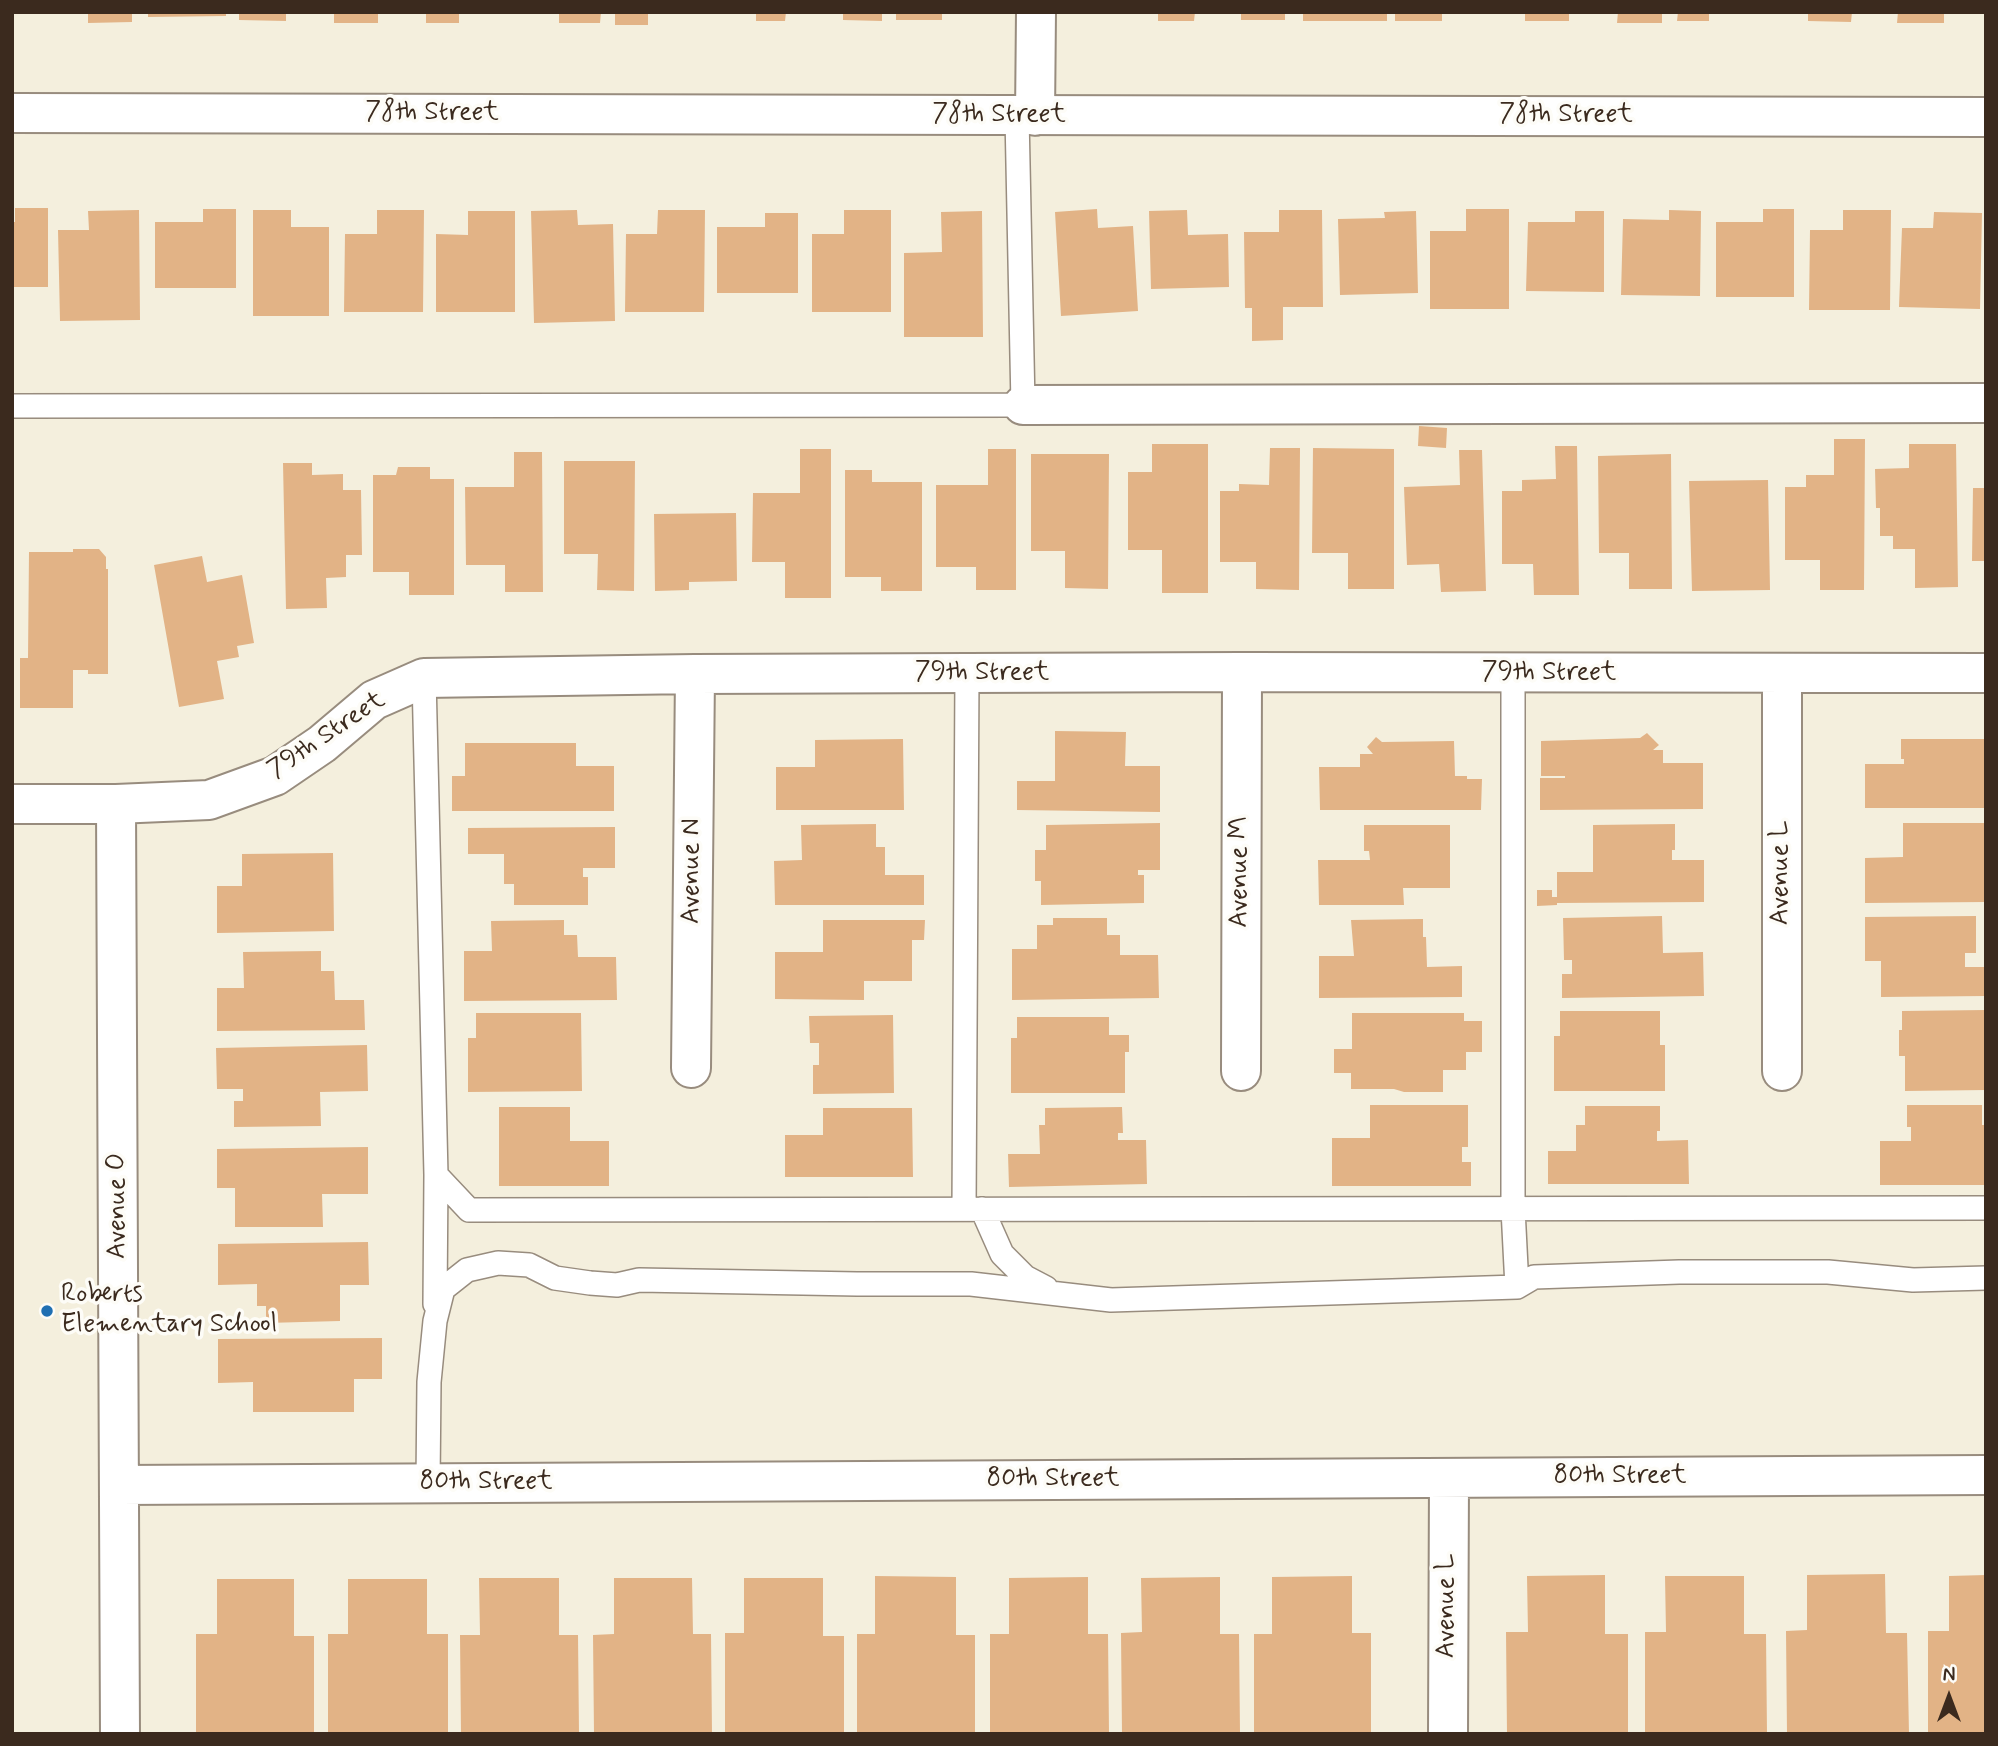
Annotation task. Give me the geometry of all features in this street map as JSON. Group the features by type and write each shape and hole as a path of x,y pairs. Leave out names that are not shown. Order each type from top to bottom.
{"street":[{"path":"1026,116 1036,12"},
{"name":"78th Street","path":"12,113 1986,117"},
{"path":"1023,405 1986,403"},
{"name":"79th Street","path":"12,804 116,804 209,800 275,776 322,744 374,701 424,678 1242,672 1986,673"},
{"name":"Avenue M","path":"1241,1071 1242,672"},
{"name":"Avenue N","path":"691,1068 695,674"},
{"name":"Avenue L","path":"1782,674 1782,1071"},
{"name":"Avenue O","path":"116,804 120,1734"},
{"name":"80th Street","path":"120,1485 1986,1475"},
{"name":"Avenue L","path":"1448,1734 1449,1478"}],"lane":[{"path":"12,406 1023,405 1026,116"},
{"path":"967,674 973,1209 1002,1254 1025,1277 1054,1293"},
{"path":"1513,674 1513,1209 1517,1287"},
{"path":"424,678 436,1175 435,1321 429,1382 428,1483"},
{"path":"436,1175 470,1210 1986,1208"},
{"path":"435,1321 443,1289 467,1270 498,1263 529,1265 555,1278 603,1284 639,1280 971,1284 1111,1300 1517,1287 1534,1277 1679,1272 1828,1272 1913,1280 1986,1279"}],"building":[{"path":"88,12 132,12 132,22 88,23"},
{"path":"148,12 226,12 226,16 148,17"},
{"path":"239,12 286,12 286,21 239,20"},
{"path":"334,12 378,12 378,23 334,23"},
{"path":"426,12 459,12 459,23 426,23"},
{"path":"559,12 601,12 600,23 559,23"},
{"path":"615,12 648,12 648,25 615,25"},
{"path":"756,12 786,12 785,21 756,21"},
{"path":"843,12 882,12 882,21 843,20"},
{"path":"896,12 942,12 942,20 896,20"},
{"path":"1158,12 1195,12 1194,21 1158,21"},
{"path":"1241,12 1285,12 1285,20 1241,20"},
{"path":"1303,12 1387,12 1387,21 1303,21"},
{"path":"1395,12 1442,12 1442,21 1395,21"},
{"path":"1525,12 1569,12 1569,21 1525,21"},
{"path":"1618,12 1662,12 1662,23 1617,23"},
{"path":"1678,12 1709,12 1709,21 1677,21"},
{"path":"1808,12 1852,12 1851,22 1808,21"},
{"path":"1898,12 1944,12 1944,23 1897,23"},
{"path":"15,208 48,208 48,287 12,287 12,222 15,222"},
{"path":"203,209 236,209 236,288 155,288 155,222 203,222"},
{"path":"1097,209 1098,228 1133,226 1138,311 1061,316 1055,212"},
{"path":"1466,209 1509,209 1509,309 1430,309 1430,231 1466,231"},
{"path":"1763,209 1794,209 1794,297 1716,297 1716,222 1763,222"},
{"path":"139,210 140,320 60,321 58,230 89,230 88,211"},
{"path":"253,210 291,210 291,227 329,227 329,316 253,316"},
{"path":"377,210 424,210 423,312 344,312 345,234 377,234"},
{"path":"577,210 578,225 613,224 615,321 534,323 531,211"},
{"path":"658,210 705,210 704,312 625,312 626,234 657,234"},
{"path":"844,210 891,210 891,312 812,312 812,234 844,234"},
{"path":"1187,210 1188,235 1228,234 1229,287 1151,289 1149,211"},
{"path":"1279,210 1322,210 1323,307 1283,307 1283,340 1252,341 1252,308 1245,308 1244,232 1279,232"},
{"path":"1669,210 1701,211 1700,296 1621,295 1623,219 1669,220"},
{"path":"1843,210 1891,210 1890,310 1809,310 1810,230 1843,230"},
{"path":"468,211 515,211 515,312 436,312 436,234 468,235"},
{"path":"982,211 983,337 904,337 904,253 942,252 941,212"},
{"path":"1416,211 1418,293 1340,295 1338,219 1385,218 1384,212"},
{"path":"1575,211 1604,211 1604,292 1526,291 1528,222 1575,222"},
{"path":"1934,212 1982,213 1980,309 1899,307 1902,228 1933,228"},
{"path":"765,213 798,213 798,293 717,293 717,227 765,227"},
{"path":"1419,426 1447,428 1446,448 1418,446"},
{"path":"1834,439 1865,439 1864,590 1820,590 1820,560 1785,560 1785,487 1806,487 1806,475 1834,475"},
{"path":"1152,444 1208,444 1208,593 1162,593 1162,550 1128,550 1128,472 1152,472"},
{"path":"1909,444 1956,444 1958,587 1915,588 1915,549 1893,549 1893,536 1880,536 1875,469 1909,468"},
{"path":"1555,446 1577,446 1579,595 1534,595 1533,564 1502,564 1502,491 1522,491 1522,480 1556,479"},
{"path":"1270,448 1300,448 1299,590 1256,589 1256,562 1220,562 1220,491 1239,491 1239,484 1269,485"},
{"path":"1313,448 1394,449 1394,589 1348,589 1348,553 1312,553"},
{"path":"800,449 831,449 831,598 785,598 785,562 752,562 753,493 800,493"},
{"path":"988,449 1016,449 1016,590 976,590 976,567 936,567 936,485 988,485"},
{"path":"1459,450 1482,450 1486,591 1441,592 1439,564 1407,565 1404,487 1460,485"},
{"path":"514,452 542,452 543,592 505,592 505,565 466,565 465,487 514,487"},
{"path":"1031,454 1109,454 1108,589 1065,588 1065,551 1031,551"},
{"path":"1671,454 1672,589 1629,589 1629,553 1599,553 1598,456"},
{"path":"564,461 635,461 634,591 597,590 598,554 564,554"},
{"path":"283,463 312,463 312,475 343,474 343,490 361,490 362,555 346,555 346,577 326,578 327,608 286,609"},
{"path":"398,467 430,467 430,479 454,479 454,595 409,595 409,572 373,572 373,475 396,475"},
{"path":"845,470 872,470 872,482 922,482 922,591 881,591 881,577 845,577"},
{"path":"1768,480 1770,590 1692,591 1689,481"},
{"path":"1973,488 1986,488 1986,561 1972,561"},
{"path":"736,513 737,581 689,582 689,590 655,591 654,514"},
{"path":"73,549 99,549 106,557 108,674 88,674 88,670 73,670 73,708 20,708 20,658 28,658 29,552 73,552"},
{"path":"202,556 207,582 242,575 254,643 237,646 239,657 217,661 224,699 179,707 154,565"},
{"path":"1055,731 1126,732 1125,766 1160,766 1160,812 1017,810 1017,781 1055,781"},
{"path":"1647,733 1659,745 1653,750 1663,750 1663,763 1703,763 1703,809 1540,810 1540,778 1565,778 1541,776 1541,741 1640,738"},
{"path":"1376,737 1382,742 1454,741 1455,776 1482,779 1481,810 1320,810 1319,767 1360,767 1360,754 1373,754 1367,747"},
{"path":"903,739 904,810 776,810 776,767 815,767 815,740"},
{"path":"1901,739 1986,739 1986,808 1865,808 1865,764 1904,764 1904,759 1901,759"},
{"path":"465,743 576,743 576,766 614,766 614,811 452,811 452,776 465,776"},
{"path":"1160,823 1160,870 1138,870 1138,875 1144,875 1144,903 1041,905 1041,881 1035,881 1035,850 1046,850 1046,825"},
{"path":"1903,823 1986,823 1986,902 1865,903 1865,858 1903,857"},
{"path":"876,824 876,847 885,847 885,875 924,875 924,905 775,905 774,861 802,860 801,825"},
{"path":"1675,824 1675,850 1672,850 1672,860 1704,860 1704,902 1557,903 1537,906 1537,890 1552,890 1552,897 1557,897 1557,872 1593,872 1593,825"},
{"path":"1364,825 1450,825 1450,888 1403,888 1404,905 1319,905 1318,860 1370,860 1369,851 1364,851"},
{"path":"615,827 615,868 583,868 583,877 588,877 588,905 514,905 514,884 504,884 504,854 468,854 468,828"},
{"path":"333,853 334,931 217,933 217,886 242,886 242,854"},
{"path":"1662,916 1663,953 1703,952 1704,996 1562,998 1562,974 1572,974 1572,960 1564,960 1563,918"},
{"path":"1976,916 1976,953 1965,953 1965,967 1986,967 1986,996 1881,997 1881,961 1865,961 1865,917"},
{"path":"1053,918 1107,918 1107,935 1120,935 1120,955 1158,955 1159,998 1012,1000 1012,949 1037,949 1037,925 1053,925"},
{"path":"1423,919 1427,967 1462,966 1462,997 1319,998 1319,956 1354,956 1351,920"},
{"path":"564,920 564,935 577,935 578,957 616,957 617,1000 464,1001 464,951 492,951 491,921"},
{"path":"823,920 925,920 924,940 912,940 912,981 864,981 864,1000 775,999 775,952 823,952"},
{"path":"321,951 321,971 334,971 335,1000 364,1000 365,1030 217,1031 217,988 244,988 243,952"},
{"path":"1986,1010 1986,1090 1905,1091 1905,1056 1899,1056 1902,1011"},
{"path":"1560,1011 1660,1011 1660,1045 1665,1045 1665,1091 1554,1091 1554,1036 1560,1036"},
{"path":"476,1013 581,1013 582,1091 468,1092 468,1038 476,1038"},
{"path":"1352,1013 1464,1013 1464,1021 1482,1021 1482,1052 1466,1052 1466,1070 1443,1070 1443,1092 1351,1089 1351,1073 1334,1073 1334,1049 1352,1049"},
{"path":"893,1015 894,1093 813,1094 813,1065 819,1065 819,1043 810,1043 809,1016"},
{"path":"1017,1017 1109,1017 1109,1035 1129,1035 1129,1052 1125,1052 1125,1093 1011,1093 1011,1038 1017,1038"},
{"path":"367,1045 368,1091 320,1092 321,1126 234,1127 234,1101 243,1101 243,1089 217,1089 216,1048"},
{"path":"1370,1105 1468,1105 1468,1147 1462,1147 1462,1162 1471,1162 1471,1186 1332,1186 1332,1138 1370,1138"},
{"path":"1907,1105 1982,1105 1982,1125 1986,1125 1986,1185 1880,1185 1880,1141 1911,1141 1911,1127 1907,1127"},
{"path":"1585,1106 1660,1106 1660,1131 1657,1131 1657,1141 1688,1140 1689,1184 1548,1184 1548,1151 1576,1151 1576,1125 1585,1125"},
{"path":"499,1107 570,1107 570,1141 609,1141 609,1186 499,1186"},
{"path":"1122,1107 1123,1133 1118,1133 1118,1140 1146,1140 1147,1184 1009,1187 1008,1154 1040,1154 1039,1125 1045,1125 1045,1108"},
{"path":"823,1108 912,1108 913,1177 785,1177 785,1135 823,1135"},
{"path":"368,1147 368,1194 322,1194 323,1227 235,1227 235,1188 217,1188 217,1149"},
{"path":"368,1242 369,1285 340,1285 340,1321 266,1323 266,1306 257,1306 257,1284 218,1285 218,1244"},
{"path":"382,1338 382,1379 354,1379 354,1412 253,1412 253,1382 218,1383 218,1339"},
{"path":"1885,1574 1886,1633 1907,1633 1909,1734 1787,1734 1786,1631 1807,1630 1807,1575"},
{"path":"1605,1575 1605,1634 1628,1634 1628,1734 1507,1734 1506,1632 1528,1632 1527,1576"},
{"path":"1986,1575 1986,1734 1928,1734 1928,1631 1949,1631 1949,1576"},
{"path":"875,1576 956,1577 956,1635 975,1635 975,1733 857,1733 857,1634 875,1634"},
{"path":"1352,1576 1352,1633 1371,1633 1371,1733 1254,1734 1254,1634 1272,1634 1272,1577"},
{"path":"1665,1576 1744,1576 1744,1634 1766,1634 1767,1734 1645,1734 1645,1632 1666,1632"},
{"path":"1088,1577 1088,1634 1108,1634 1109,1734 990,1734 990,1634 1009,1634 1009,1578"},
{"path":"1220,1577 1220,1634 1239,1634 1240,1733 1122,1734 1121,1633 1142,1632 1141,1578"},
{"path":"479,1578 559,1578 559,1635 578,1635 579,1734 461,1734 460,1635 480,1635"},
{"path":"614,1578 692,1578 693,1634 711,1634 712,1734 594,1734 593,1635 614,1634"},
{"path":"744,1578 823,1578 823,1636 844,1636 844,1734 725,1734 725,1633 744,1633"},
{"path":"217,1579 294,1579 294,1636 314,1636 314,1734 196,1734 196,1634 217,1634"},
{"path":"348,1579 427,1579 427,1634 448,1634 448,1734 328,1734 328,1634 348,1634"}],"place":[{"name":"Roberts Elementary School","path":"47,1311"}]}
